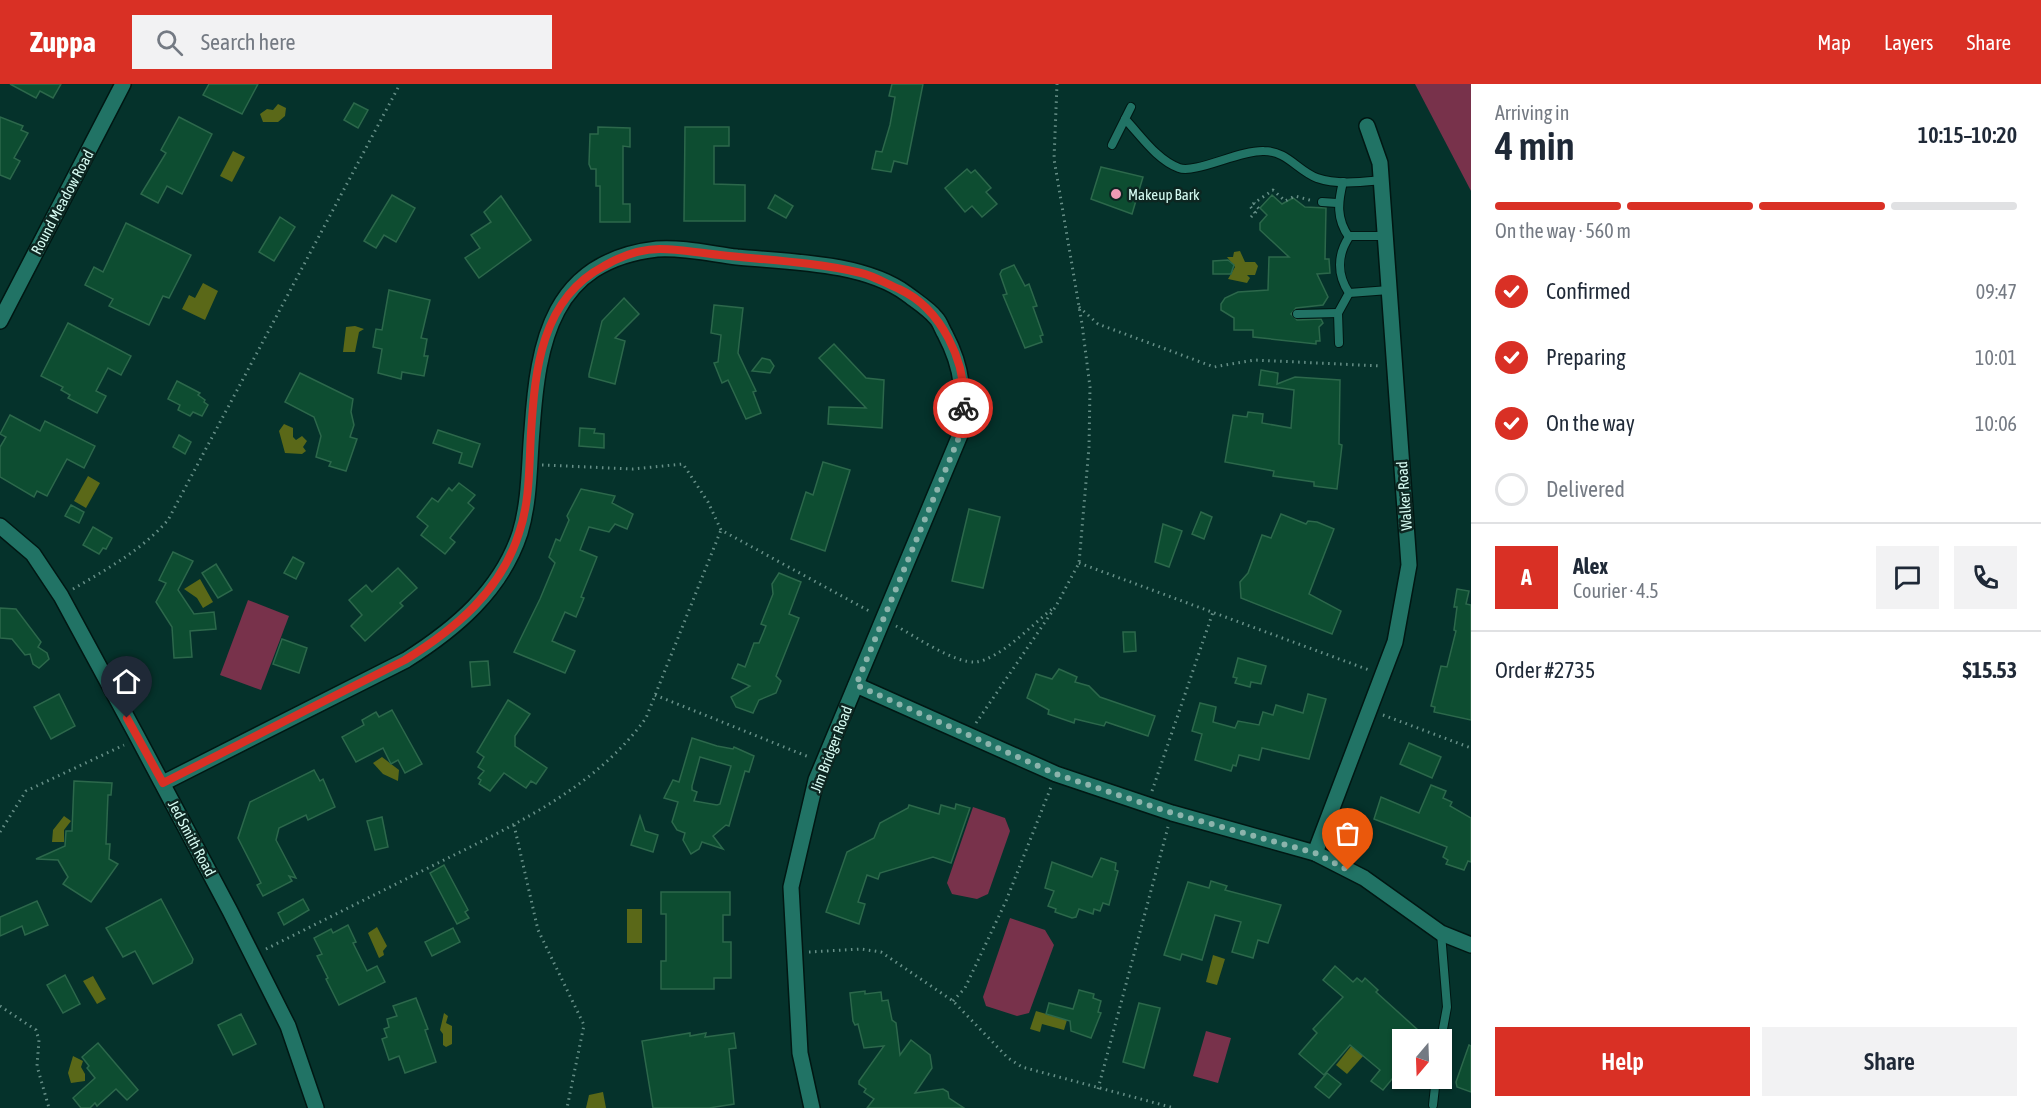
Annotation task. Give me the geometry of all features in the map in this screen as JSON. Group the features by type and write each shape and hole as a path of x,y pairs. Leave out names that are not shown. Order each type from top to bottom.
{"street":[{"name":"Round Meadow Road","path":"0,321 123,84"},
{"name":"Walker Road","path":"1315,853 1395,642 1409,565 1382,180 1380,163 1368,126"},
{"name":"Jim Bridger Road","path":"163,783 405,660 435,641 468,614 496,582 510,556 525,509 536,370 547,332 563,299 588,274 624,255 660,249 806,264 863,273 904,292 936,318 957,359 964,398 960,435 816,780 791,887 800,1053 812,1108"},
{"name":"Jed Smith Road","path":"0,526 33,554 61,596 163,783 288,1026 316,1108"},
{"path":"856,685 1056,774 1172,813 1315,853 1364,878 1442,933 1471,945"}],"lane":[{"path":"1112,145 1131,107"},
{"path":"1125,119 1157,153 1182,170 1197,168 1227,156 1264,150 1278,153 1317,178 1343,182 1382,180"},
{"path":"1343,182 1337,202 1343,228 1348,236"},
{"path":"1322,202 1337,202"},
{"path":"1348,236 1386,236"},
{"path":"1348,236 1342,248 1340,265 1341,279 1349,293"},
{"path":"1349,293 1389,290"},
{"path":"1339,343 1338,313 1349,293"},
{"path":"1297,314 1338,313"},
{"path":"1442,933 1447,1007 1443,1029"},
{"path":"1433,1105 1435,1089"}],"path":[{"path":"61,596 133,552 168,520 400,84"},
{"path":"968,735 1056,606 1079,563 1089,447 1090,387 1054,159 1056,84"},
{"path":"1251,217 1259,209 1254,202 1273,190 1285,201 1296,196 1322,202"},
{"path":"1262,197 1266,201"},
{"path":"1079,307 1098,324 1214,367 1254,360 1395,366"},
{"path":"266,949 514,825 576,787 627,745 646,718 720,530 708,502 683,464 633,469 529,465"},
{"path":"1079,563 1382,675"},
{"path":"1148,804 1213,612"},
{"path":"655,695 823,762"},
{"path":"1370,709 1471,748"},
{"path":"0,832 26,791 138,738"},
{"path":"953,1000 965,988 1006,902 1056,774"},
{"path":"1098,1089 1172,813"},
{"path":"514,825 538,930 584,1025 567,1108"},
{"path":"794,953 861,949 881,952 953,1000 1008,1058 1022,1067 1174,1108"},
{"path":"0,1006 36,1030 39,1040 37,1066 49,1108"}],"shaded area":[{"path":"1415,84 1471,84 1471,191"},
{"path":"278,104 286,108 285,116 278,122 263,122 260,114 267,109 273,110"},
{"path":"233,151 245,157 232,182 220,176"},
{"path":"1240,251 1245,262 1255,262 1258,266 1255,275 1247,275 1250,278 1247,283 1228,279 1235,267 1227,257 1233,257 1234,252"},
{"path":"203,283 218,291 205,320 182,309 189,295 195,298"},
{"path":"355,326 364,329 359,332 355,352 343,352 346,327"},
{"path":"284,424 293,428 293,437 296,440 302,436 307,441 303,447 306,451 302,454 285,453 279,431"},
{"path":"88,476 100,483 86,508 74,501"},
{"path":"200,579 213,602 203,608 197,598 184,589"},
{"path":"248,600 289,616 261,690 220,675"},
{"path":"382,757 399,770 398,781 383,774 373,763"},
{"path":"973,807 1005,818 1010,831 988,894 977,899 952,894 947,883"},
{"path":"64,816 71,821 64,830 64,842 52,842 53,830"},
{"path":"627,909 642,909 642,943 627,943"},
{"path":"1010,918 1045,930 1054,945 1029,1013 1017,1016 986,1006 983,997"},
{"path":"377,927 387,946 383,951 384,955 379,958 368,933"},
{"path":"1213,955 1225,959 1217,985 1206,982"},
{"path":"93,976 106,999 97,1004 83,981"},
{"path":"1036,1011 1067,1020 1064,1030 1042,1024 1040,1032 1030,1029"},
{"path":"444,1013 448,1016 446,1023 452,1026 452,1044 446,1047 443,1045 443,1034 440,1030"},
{"path":"1206,1031 1231,1038 1218,1083 1193,1076"},
{"path":"1352,1045 1364,1055 1347,1074 1336,1065"},
{"path":"73,1056 83,1061 81,1067 85,1074 85,1081 71,1083 68,1073"},
{"path":"603,1092 606,1108 586,1108 589,1095"}],"building":[{"path":"10,84 61,84 53,98 40,91 36,98"},
{"path":"209,84 258,84 242,114 203,95"},
{"path":"892,84 923,84 907,164 894,161 891,172 872,169 876,151 882,152 890,125 895,97 889,96"},
{"path":"354,103 368,110 358,128 344,120"},
{"path":"0,117 23,126 21,130 28,133 14,158 20,161 10,179 0,175"},
{"path":"179,117 212,134 182,194 167,186 158,203 141,194 166,153 161,150"},
{"path":"598,127 630,128 630,147 623,146 623,204 630,204 630,222 600,222 600,186 596,186 596,169 591,169 589,164 590,134 598,134"},
{"path":"685,127 729,127 729,146 714,146 714,184 745,185 745,221 684,221"},
{"name":"Makeup Bark","path":"1101,167 1143,177 1132,214 1091,199"},
{"path":"967,169 971,173 975,170 991,188 986,192 997,204 982,217 972,206 965,212 945,188"},
{"path":"392,195 415,208 396,242 384,235 376,248 364,241"},
{"path":"775,195 793,206 786,218 768,208"},
{"path":"1272,195 1282,204 1293,198 1305,207 1326,208 1325,259 1329,259 1330,273 1317,274 1328,297 1323,305 1296,308 1291,314 1297,320 1321,319 1323,323 1319,327 1320,341 1316,341 1316,344 1253,337 1253,330 1234,330 1234,318 1221,310 1221,304 1225,298 1238,292 1268,290 1269,257 1289,257 1260,230 1260,223 1267,215 1260,208"},
{"path":"501,196 531,240 479,278 465,258 480,248 471,235 491,222 484,212"},
{"path":"280,217 295,227 274,261 259,252"},
{"path":"126,223 191,255 169,298 163,296 149,325 109,306 113,299 85,285 94,267 103,272"},
{"path":"1228,260 1234,265 1231,274 1213,274 1213,261"},
{"path":"1014,265 1025,286 1029,284 1037,306 1033,307 1043,335 1040,336 1042,342 1025,348 1003,295 1007,294 1000,274 1002,270"},
{"path":"389,290 430,300 421,338 427,339 424,356 428,356 424,376 402,372 401,379 378,373 382,349 373,347 376,329 382,330"},
{"path":"624,298 639,314 615,338 625,341 615,384 589,377 589,374 602,321"},
{"path":"714,305 743,308 738,353 756,391 753,392 761,413 746,419 728,380 722,383 714,363 718,362 721,335 711,333"},
{"path":"68,323 131,356 121,375 108,368 96,391 106,396 97,413 68,398 70,395 61,390 63,387 41,376"},
{"path":"834,344 866,378 884,380 882,428 828,424 829,407 866,408 819,358"},
{"path":"762,358 770,360 774,366 770,373 752,371"},
{"path":"1261,370 1278,373 1277,384 1295,377 1340,380 1339,444 1342,445 1337,489 1314,486 1314,482 1273,476 1274,471 1225,462 1233,415 1247,417 1248,412 1263,414 1262,423 1291,428 1294,390 1259,385"},
{"path":"300,373 353,399 351,412 354,425 350,437 357,439 346,471 329,466 331,462 316,457 321,436 314,417 285,402"},
{"path":"177,381 200,393 198,395 205,400 204,402 208,405 202,416 193,412 190,416 178,410 180,405 168,399"},
{"path":"10,415 40,431 45,421 95,446 84,468 67,459 47,496 37,491 34,497 0,477 0,447 6,437 0,434"},
{"path":"580,428 595,429 594,433 604,434 604,448 579,446"},
{"path":"438,430 480,444 472,467 459,463 462,453 433,443"},
{"path":"179,435 191,442 185,454 173,447"},
{"path":"823,462 850,470 825,551 791,539 806,492 813,495"},
{"path":"459,483 475,495 468,503 474,508 450,538 455,542 445,554 421,535 428,526 417,517 432,498 438,502 449,488 452,491"},
{"path":"581,489 615,496 612,503 633,514 627,529 615,524 609,532 589,527 580,550 597,557 581,597 584,598 576,617 565,612 552,641 575,651 565,673 514,652 555,563 549,557 556,539 560,541 569,520 567,516"},
{"path":"71,505 84,512 79,523 65,516"},
{"path":"969,509 1000,517 983,588 952,581"},
{"path":"1201,512 1212,517 1204,539 1192,534"},
{"path":"1281,514 1306,524 1308,521 1317,522 1334,529 1309,594 1341,611 1332,634 1241,598 1240,582 1248,573 1262,535 1271,538"},
{"path":"1163,524 1182,531 1169,567 1155,562"},
{"path":"93,527 112,538 106,549 103,548 99,554 83,545"},
{"path":"173,552 193,561 178,590 194,614 214,612 216,629 190,631 192,657 174,658 172,627 156,602 166,583 159,580"},
{"path":"293,557 304,563 296,579 284,573"},
{"path":"216,564 232,590 218,598 202,573"},
{"path":"398,568 417,588 400,603 403,606 365,641 351,626 362,615 349,600 366,585 372,592"},
{"path":"779,573 801,582 789,614 799,618 776,676 781,681 776,693 759,700 753,713 736,707 731,697 750,686 732,678 738,664 745,667 754,643 759,643 766,626 761,624 773,594 772,584"},
{"path":"1457,589 1469,591 1466,604 1471,605 1471,720 1434,712 1435,707 1431,706 1441,666 1447,667 1456,631 1454,630 1457,607 1454,607"},
{"path":"0,608 16,609 41,642 38,647 47,653 49,659 39,668 33,664 30,654 25,655 12,639 0,638"},
{"path":"1123,632 1135,632 1136,651 1124,652"},
{"path":"282,639 307,648 299,673 273,664"},
{"path":"1238,658 1266,666 1261,684 1251,682 1250,687 1235,683 1237,678 1233,677"},
{"path":"488,661 490,685 472,687 470,662"},
{"path":"1059,669 1077,677 1075,682 1089,686 1100,697 1155,716 1148,736 1106,722 1104,726 1075,719 1074,723 1048,714 1049,710 1027,698 1036,674 1052,679"},
{"path":"59,694 75,726 51,739 34,707"},
{"path":"1308,694 1326,699 1309,759 1262,748 1259,760 1239,755 1236,766 1233,765 1231,771 1195,760 1202,734 1192,731 1200,703 1216,707 1213,722 1235,728 1238,721 1259,725 1263,712 1273,715 1276,705 1303,713"},
{"path":"508,700 530,714 515,736 515,746 547,768 536,784 531,781 526,788 504,773 490,791 479,784 481,780 478,778 484,771 478,767 484,757 477,752"},
{"path":"392,710 422,764 405,773 398,760 391,764 383,748 356,762 342,737 364,725 362,720 376,712 379,717"},
{"path":"692,738 717,746 733,749 734,747 754,756 749,772 745,771 729,826 726,825 713,836 723,849 702,842 699,849 691,854 683,840 685,833 677,830 672,822 678,802 664,798 673,780 679,782","holes":["700,757 731,766 720,804 694,801 697,792 692,790 692,786"]},
{"path":"1409,743 1441,757 1432,778 1400,764"},
{"path":"314,770 320,781 323,779 335,807 308,820 306,815 279,828 276,840 296,878 289,876 292,881 263,896 257,885 261,883 238,838 250,802"},
{"path":"74,781 112,783 111,795 108,795 106,844 110,844 109,859 118,864 91,902 63,884 68,877 58,860 36,859 65,846 66,831 72,831"},
{"path":"1431,785 1446,791 1443,798 1452,802 1450,806 1471,818 1471,862 1468,861 1464,870 1446,864 1448,860 1443,857 1447,847 1374,819 1381,797 1419,813"},
{"path":"956,804 970,808 951,863 933,857 880,873 878,879 867,875 858,902 865,904 859,924 826,912 847,852 874,838 880,823 908,808 909,805 939,814 941,805 955,809"},
{"path":"640,816 645,831 658,835 653,852 631,845"},
{"path":"382,817 388,847 375,850 367,821"},
{"path":"1101,858 1116,863 1115,870 1118,871 1109,905 1103,903 1100,911 1094,909 1093,914 1079,909 1076,917 1072,918 1055,912 1056,909 1048,906 1054,891 1045,888 1052,862 1092,877"},
{"path":"444,865 468,910 465,912 469,918 457,924 430,873"},
{"path":"1211,881 1227,886 1225,890 1281,905 1268,943 1258,940 1253,958 1232,952 1241,922 1215,915 1202,960 1182,954 1180,960 1164,955 1188,882 1209,888"},
{"path":"661,892 730,892 730,915 723,915 723,942 731,942 731,978 714,978 714,989 661,989 661,961 666,961 666,914 661,914"},
{"path":"161,899 193,959 192,963 153,984 135,951 123,957 106,928"},
{"path":"303,899 309,910 284,925 278,913"},
{"path":"37,901 48,925 25,935 22,926 0,936 0,917"},
{"path":"348,925 356,942 353,943 367,971 377,966 385,982 339,1005 317,956 322,954 314,938 331,929 333,933"},
{"path":"453,928 460,942 432,956 425,942"},
{"path":"1335,966 1353,982 1357,978 1362,982 1365,978 1378,990 1376,992 1417,1029 1392,1029 1392,1079 1383,1090 1371,1081 1380,1070 1350,1045 1324,1075 1299,1054 1317,1033 1313,1029 1343,997 1323,980"},
{"path":"65,975 80,1004 63,1013 47,985"},
{"path":"1079,990 1094,994 1093,998 1101,1001 1098,1012 1101,1013 1091,1038 1071,1031 1070,1021 1046,1014 1049,1003 1073,1009"},
{"path":"865,991 865,994 881,992 882,1001 888,1000 892,1020 896,1023 900,1055 911,1040 930,1055 932,1068 915,1093 943,1089 948,1092 949,1098 964,1108 867,1108 874,1099 864,1092 866,1089 859,1084 859,1081 884,1046 864,1048 858,1024 855,1025 853,1021 850,993"},
{"path":"416,998 428,1029 425,1030 436,1062 405,1073 399,1056 389,1060 382,1039 387,1037 384,1029 389,1027 387,1019 397,1016 393,1006"},
{"path":"1139,1003 1160,1008 1144,1068 1123,1062"},
{"path":"241,1014 256,1044 233,1055 218,1025"},
{"path":"690,1033 690,1036 706,1033 705,1037 734,1033 736,1048 729,1049 734,1104 709,1108 653,1108 642,1041"},
{"path":"98,1043 138,1090 127,1100 116,1089 97,1106 95,1103 90,1108 81,1108 73,1098 95,1078 82,1057"},
{"path":"1469,1045 1471,1046 1471,1092 1457,1087 1456,1082"},
{"path":"1327,1073 1341,1084 1329,1098 1315,1087"}],"way so far":[{"path":"963,408 960,435 856,685 1056,774 1172,813 1315,853 1348,870"}],"place":[{"name":"Makeup Bark","path":"1116,194"}],"route":[{"path":"127,718 163,783 405,660 435,641 468,614 496,582 520,533 528,485 536,370 547,332 563,299 588,274 624,255 660,249 806,264 863,273 904,292 936,318 957,359 964,398 963,408"}]}
